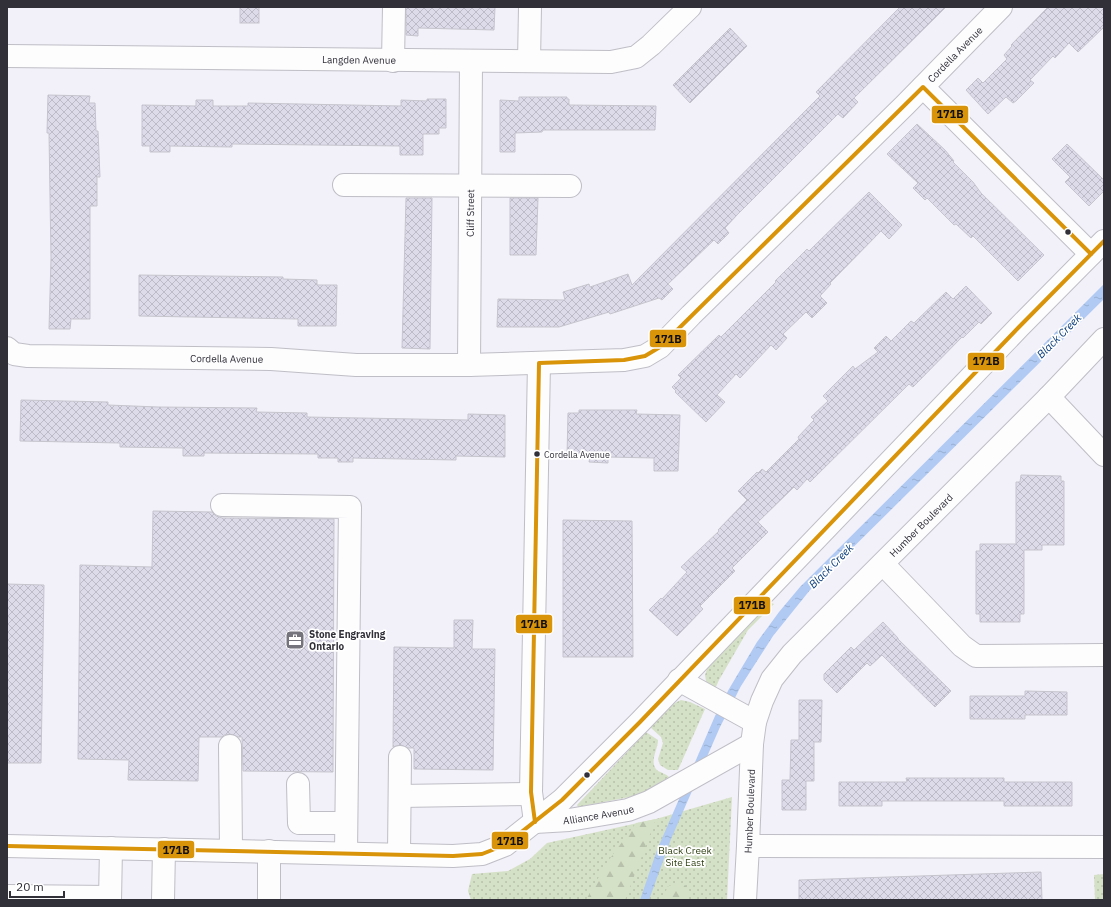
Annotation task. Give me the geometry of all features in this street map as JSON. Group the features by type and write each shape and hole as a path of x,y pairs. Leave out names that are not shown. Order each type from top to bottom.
{"street":[{"path":"393,61 394,7"},
{"path":"529,61 530,7"},
{"name":"Langden Avenue","path":"7,56 472,62 612,62 636,57 652,45 690,7"},
{"name":"Cordella Avenue","path":"7,348 14,354 28,356 270,359 356,365 469,365 540,363 624,360 645,356 660,347 923,87 1001,7"},
{"name":"Cliff Street","path":"469,365 472,62"},
{"path":"7,846 453,856 482,854 505,845 562,800 1098,247 923,87"},
{"path":"344,185 570,186"},
{"name":"Humber Boulevard","path":"745,900 752,744 747,718 762,701 772,679 792,654 1049,397 1104,339"},
{"path":"535,822 531,794 540,363"},
{"path":"1049,397 1104,455"},
{"path":"222,505 350,507 346,853"},
{"path":"883,564 962,646 976,656 1104,655"},
{"path":"679,680 747,718"},
{"name":"Alliance Avenue","path":"535,822 570,820 628,810 649,802 752,744"},
{"path":"230,746 231,850"},
{"path":"399,854 400,757"},
{"path":"298,784 299,823 346,823"},
{"path":"400,796 531,794"},
{"path":"748,846 1104,847"},
{"path":"7,896 110,898 111,848"},
{"path":"164,849 164,900"},
{"path":"269,851 269,900"}],"green space":[{"path":"769,602 774,604 748,630 715,689 706,681 705,675 707,669"},
{"path":"681,700 690,702 705,709 678,770 668,770 660,765 658,759 663,743 661,737 650,727 668,708"},
{"path":"646,732 658,740 654,756 655,768 669,777 640,795 578,807 577,805"},
{"name":"Black Creek Site East","path":"732,797 727,900 471,900 468,891 472,874 508,871 530,859 547,843 656,819"},
{"path":"656,819 625,900 586,900 606,864 636,823"},
{"path":"1104,874 1104,900 1095,900 1094,875"},
{"path":"682,883 688,888 687,900 662,900 668,886"}],"water":[{"name":"Black Creek","path":"1104,284 1104,299 810,590 773,636 741,686 720,727 671,839 649,900 640,900 657,850 715,716 757,642 779,612 800,587"}],"building":[{"path":"240,7 259,7 259,23 240,23"},
{"path":"406,7 495,7 494,30 418,28 418,36 406,35"},
{"path":"900,7 946,7 854,98 858,102 843,118 838,114 737,215 725,228 729,233 718,244 714,240 668,284 673,289 662,300 659,298 610,314 609,312 559,327 497,327 498,299 565,300 563,292 589,284 590,287 628,274 632,285 820,96 816,92"},
{"path":"1048,7 1104,7 1104,27 1078,52 1069,43 1055,58 1053,56 1030,80 1034,83 1016,101 1013,103 1006,97 988,114 966,90 978,78 983,83 1007,59 1004,55 1012,46 1011,45"},
{"path":"730,28 747,46 690,103 673,85"},
{"path":"48,95 90,96 89,103 95,103 96,131 98,131 100,177 97,177 97,206 90,206 90,319 71,319 70,329 49,329 51,258 49,133 47,133"},
{"path":"519,97 567,97 567,99 569,99 569,105 656,106 655,130 543,130 542,132 515,133 515,152 500,152 500,100 519,101"},
{"path":"427,99 446,99 446,128 439,128 439,134 423,134 423,155 400,155 400,146 232,144 232,147 170,146 170,152 150,152 150,146 142,146 142,105 196,106 196,100 213,100 213,106 248,106 248,103 401,106 401,100 427,101"},
{"path":"917,124 945,150 954,161 953,162 973,182 981,193 1044,255 1018,281 973,236 971,238 956,224 954,225 927,198 925,200 913,188 918,183 887,154"},
{"path":"1067,144 1104,180 1104,191 1089,206 1065,182 1070,177 1052,159"},
{"path":"869,192 902,225 889,239 881,231 830,283 831,284 820,296 827,303 812,318 806,312 783,334 787,338 776,350 771,345 740,378 736,374 717,395 725,402 706,422 675,392 676,391 672,387 681,378 678,375 719,335 721,337 807,249 809,251"},
{"path":"406,198 432,198 430,349 402,348"},
{"path":"510,198 538,198 536,255 510,255"},
{"path":"139,275 283,277 283,279 317,280 317,285 337,285 336,326 298,326 298,319 139,316"},
{"path":"966,286 992,313 981,324 979,322 963,338 962,337 913,387 909,384 810,482 807,479 797,490 794,487 758,522 768,532 732,568 735,571 700,606 703,609 677,636 649,610 661,598 662,599 687,572 681,567 719,531 718,530 747,500 738,491 757,472 758,473 762,469 766,472 799,439 798,437 814,420 811,417 828,401 823,396 853,366 855,369 878,352 874,348 886,336 891,341 911,321 914,323 946,292 953,299"},
{"path":"21,400 108,402 108,405 158,407 257,408 256,412 307,413 307,417 468,420 468,414 505,415 505,457 456,456 456,460 353,458 353,462 338,462 338,458 318,458 318,454 204,453 204,456 183,456 183,448 120,447 120,443 20,441"},
{"path":"579,410 637,410 636,414 680,415 678,471 654,471 654,458 608,457 608,463 589,462 590,457 567,457 568,413 579,413"},
{"path":"1021,475 1061,476 1061,481 1064,481 1064,545 1042,545 1042,550 1024,550 1024,614 1020,614 1020,622 980,622 980,614 976,614 976,551 980,551 980,544 1016,544 1016,482 1020,482"},
{"path":"153,511 212,512 216,516 222,518 334,519 333,772 243,771 242,737 230,734 222,737 199,737 198,781 128,780 129,760 78,759 80,565 152,567"},
{"path":"563,520 632,521 633,657 563,657"},
{"path":"7,584 44,585 41,763 7,763"},
{"path":"454,620 473,620 472,649 495,649 493,770 414,769 414,748 408,748 401,745 393,747 394,647 454,648"},
{"path":"883,622 898,639 951,691 935,707 882,655 870,666 867,663 837,693 824,680 824,674 851,647 854,650"},
{"path":"1025,691 1067,692 1067,715 1025,715 1025,719 970,719 970,696 1025,696"},
{"path":"799,700 822,700 821,742 814,742 814,781 806,781 806,810 782,810 782,780 790,780 791,740 799,740"},
{"path":"906,778 1004,778 1004,782 1072,782 1072,806 1004,806 1004,801 882,801 882,806 839,806 839,782 907,782"},
{"path":"1041,872 1042,900 799,900 799,880"}],"transit line":[{"name":"171B","path":"535,822 531,792 539,363 624,360 645,356 660,347 923,87 1091,254"},
{"name":"171B","path":"7,846 453,856 482,854 505,845 562,800 640,722 1019,327 1104,241"}],"place":[{"name":"Cordella Avenue","path":"537,454"},
{"name":"Stone Engraving Ontario","path":"295,640"}]}
